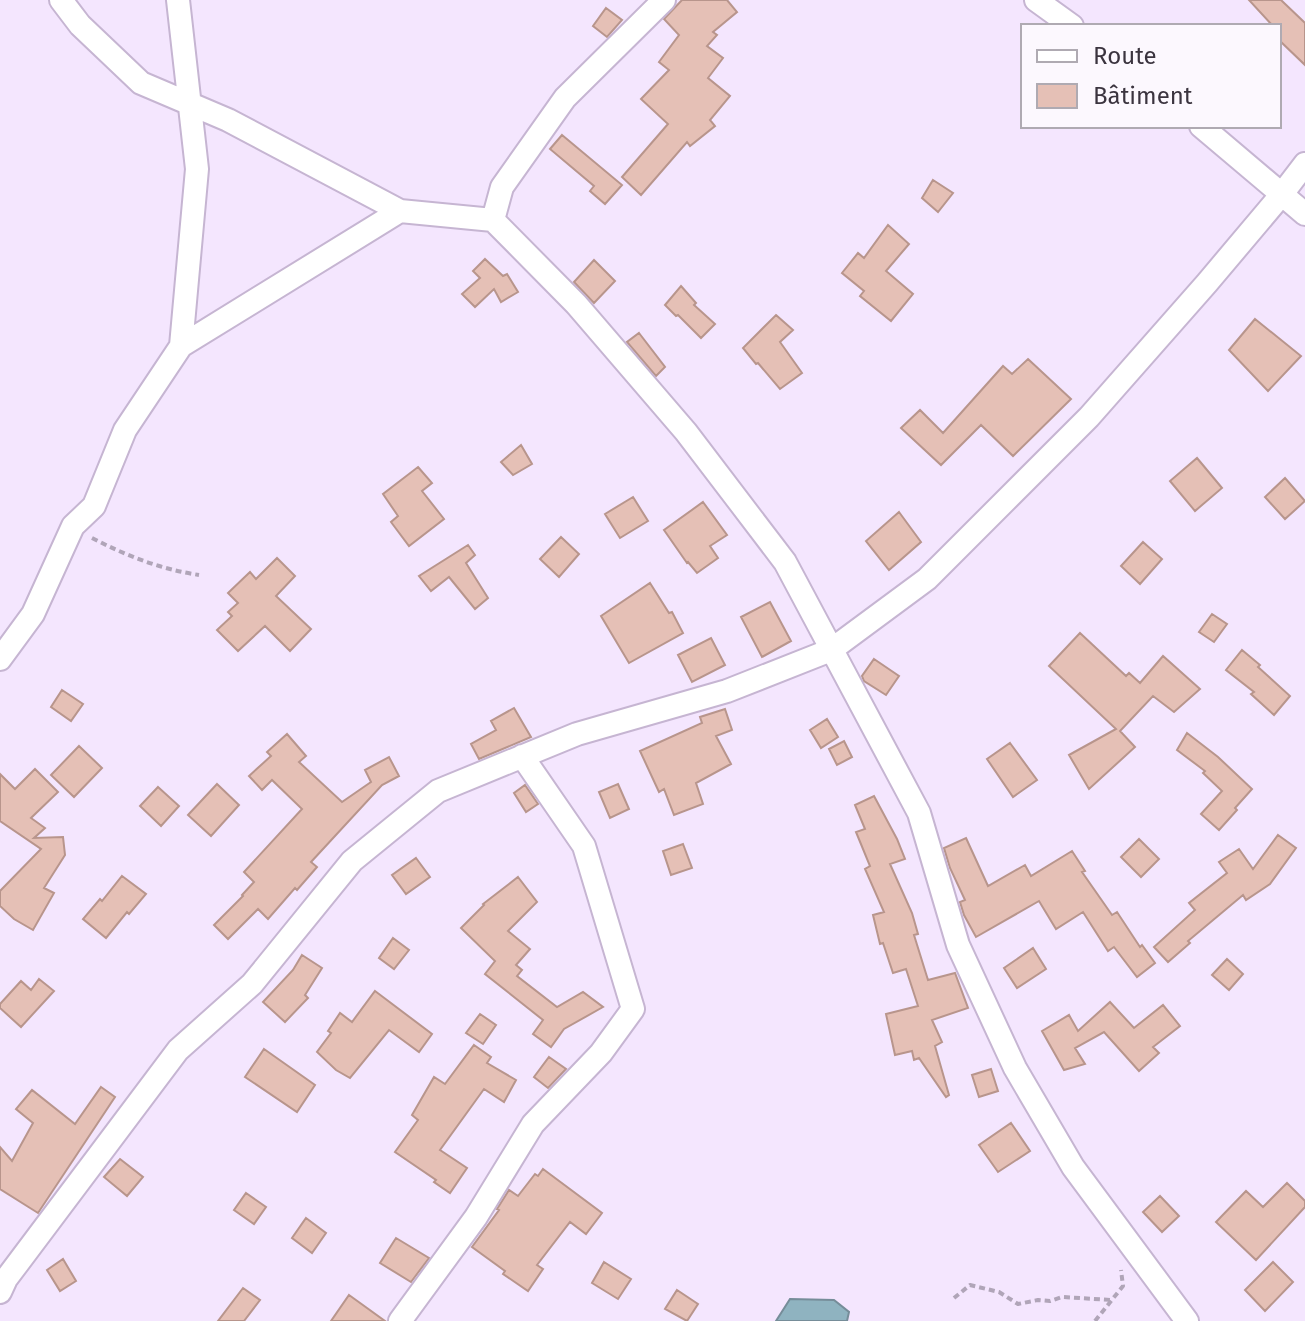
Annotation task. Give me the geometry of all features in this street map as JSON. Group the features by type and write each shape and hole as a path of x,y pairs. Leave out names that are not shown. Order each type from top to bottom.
{"street":[{"path":"61,0 80,25 141,83 228,120 400,211 493,220 576,304 686,432 785,562 919,813 958,945 1015,1068 1073,1167 1187,1321"},
{"path":"178,0 197,169 181,346"},
{"path":"493,220 502,187 565,98 664,0"},
{"path":"1036,0 1069,24"},
{"path":"1203,128 1305,214"},
{"path":"0,1292 6,1279 178,1050 252,984 352,861 438,791 577,734 727,691 831,650 927,579 1089,417 1305,164"},
{"path":"0,659 33,614 73,526 94,506 125,430 181,346 400,211"},
{"path":"400,1321 476,1217 533,1124 601,1053 633,1009 584,846 522,756"}],"path":[{"path":"73,526 142,562 199,575"},
{"path":"1095,1321 1123,1286 1121,1271"},
{"path":"954,1298 970,1285 999,1292 1018,1304 1062,1297 1112,1300"}],"water":[{"path":"790,1299 834,1300 849,1312 847,1321 776,1321"}],"building":[{"path":"682,0 727,0 737,12 713,32 717,35 707,46 723,58 708,78 730,96 710,120 715,126 690,146 687,142 641,195 622,177 668,124 641,99 669,70 659,62 679,35 664,19"},
{"path":"1249,0 1281,0 1305,23 1305,65 1281,42 1281,24 1271,24"},
{"path":"606,8 622,20 607,37 593,26"},
{"path":"562,135 622,185 605,204 590,191 594,186 550,149"},
{"path":"933,180 953,193 938,212 922,198"},
{"path":"888,225 909,244 886,271 913,294 891,321 860,296 864,291 842,273 858,253 864,258"},
{"path":"485,259 503,276 507,274 518,292 501,302 494,289 475,307 462,294 480,278 473,271"},
{"path":"594,260 615,281 594,303 574,282"},
{"path":"681,286 696,303 694,305 715,324 701,338 665,305"},
{"path":"776,315 793,330 780,342 802,373 780,389 743,348"},
{"path":"1255,319 1301,356 1268,391 1229,350"},
{"path":"639,333 665,367 656,376 627,342"},
{"path":"1028,359 1071,399 1013,456 981,425 941,465 901,428 920,410 943,433 1003,366 1012,374"},
{"path":"521,445 532,464 513,475 501,462"},
{"path":"1197,458 1222,488 1195,511 1170,481"},
{"path":"418,467 432,483 422,491 444,519 409,546 391,522 398,516 383,494"},
{"path":"1285,478 1305,501 1285,519 1265,497"},
{"path":"633,497 648,521 620,538 605,514"},
{"path":"703,502 727,535 710,546 718,558 697,573 664,530"},
{"path":"899,512 921,542 889,570 866,541"},
{"path":"561,537 579,554 559,577 540,559"},
{"path":"1143,542 1162,559 1140,584 1121,566"},
{"path":"468,545 475,555 466,563 488,598 475,609 449,577 431,591 419,576"},
{"path":"277,558 295,576 276,596 311,629 290,651 265,626 238,651 217,630 232,616 228,612 238,603 228,593 250,572 256,579"},
{"path":"650,583 683,633 629,663 601,616"},
{"path":"770,602 791,641 762,657 741,617"},
{"path":"1212,614 1227,624 1214,642 1199,632"},
{"path":"1080,633 1126,676 1129,673 1140,683 1163,656 1200,689 1174,712 1153,696 1120,731 1135,747 1089,789 1069,755 1116,729 1049,666"},
{"path":"711,638 725,665 692,682 678,655"},
{"path":"1242,650 1290,696 1274,715 1251,694 1254,692 1226,670"},
{"path":"874,659 899,676 886,695 864,681 862,676"},
{"path":"62,690 83,704 71,721 51,707"},
{"path":"514,708 531,737 479,759 471,744 496,730 491,721"},
{"path":"725,709 732,730 716,736 731,764 696,783 703,804 674,815 664,789 659,792 640,751 702,723 700,717"},
{"path":"827,719 838,737 821,748 810,730"},
{"path":"1187,733 1252,789 1219,830 1201,814 1222,791 1203,773 1205,771 1177,750"},
{"path":"287,734 306,756 299,762 342,802 371,782 365,770 389,757 399,776 382,785 311,862 317,867 268,919 258,909 228,939 214,925 254,882 244,872 302,809 272,780 262,790 249,776 271,756 267,752"},
{"path":"844,741 852,757 837,765 829,749"},
{"path":"1010,743 1037,780 1013,797 987,759"},
{"path":"79,746 102,768 74,797 51,775"},
{"path":"35,769 58,792 31,818 45,828 34,838 63,837 65,855 44,888 54,893 33,930 0,906 0,891 41,849 0,821 0,774 15,789"},
{"path":"217,784 239,805 211,836 188,815"},
{"path":"618,784 629,809 610,818 599,792"},
{"path":"525,785 538,804 526,812 514,793"},
{"path":"158,787 179,806 161,826 140,806"},
{"path":"874,796 905,859 890,864 912,913 918,934 914,935 928,980 955,973 968,1008 932,1020 942,1042 935,1046 949,1095 946,1097 919,1058 914,1060 912,1051 895,1055 886,1014 918,1006 906,969 893,973 883,943 880,944 873,915 884,912 865,869 870,866 856,832 865,829 855,805"},
{"path":"1278,835 1296,848 1270,884 1246,900 1243,895 1168,962 1154,947 1195,910 1189,903 1227,873 1219,862 1239,849 1253,869"},
{"path":"966,838 988,886 1025,865 1031,876 1072,851 1085,871 1082,872 1112,915 1117,912 1140,947 1142,945 1155,963 1137,977 1114,947 1108,951 1083,912 1056,929 1039,901 976,937 964,915 960,902 965,900 944,848"},
{"path":"1139,839 1159,859 1141,877 1121,857"},
{"path":"683,844 692,868 671,875 663,851"},
{"path":"416,858 430,877 406,894 392,875"},
{"path":"122,876 146,894 106,938 83,919"},
{"path":"518,877 537,902 508,931 530,949 516,965 522,970 517,976 557,1007 583,992 603,1007 564,1029 551,1047 533,1034 543,1020 485,974 495,961 461,928 483,904"},
{"path":"393,938 409,950 394,969 379,958"},
{"path":"1033,948 1046,969 1017,988 1004,968"},
{"path":"302,955 322,968 305,995 308,998 285,1022 263,1002 293,970"},
{"path":"1227,959 1243,974 1229,990 1212,975"},
{"path":"39,979 54,991 21,1027 0,1008 0,1004 21,981 31,990"},
{"path":"375,991 432,1034 419,1052 389,1030 350,1078 317,1052 331,1033 328,1031 340,1013 352,1022"},
{"path":"1110,1002 1134,1028 1163,1005 1180,1026 1153,1047 1159,1053 1139,1071 1104,1032 1075,1048 1085,1064 1064,1070 1042,1031 1069,1015 1078,1031"},
{"path":"480,1014 496,1025 483,1044 466,1033"},
{"path":"474,1045 491,1057 487,1063 516,1080 504,1102 484,1089 440,1150 467,1168 450,1193 395,1152 418,1120 412,1115 434,1077 445,1084"},
{"path":"264,1049 315,1085 297,1112 245,1077"},
{"path":"549,1057 566,1069 548,1088 534,1077"},
{"path":"991,1069 998,1091 979,1097 972,1075"},
{"path":"101,1087 115,1097 38,1213 0,1189 0,1147 12,1161 33,1123 16,1109 32,1090 75,1124"},
{"path":"1011,1123 1030,1151 998,1172 979,1145"},
{"path":"120,1159 143,1177 127,1196 104,1177"},
{"path":"543,1169 602,1213 586,1234 570,1222 537,1265 543,1269 528,1291 472,1247 499,1210 509,1190 518,1196 535,1174 538,1176"},
{"path":"1287,1183 1305,1201 1305,1207 1256,1260 1216,1222 1246,1191 1263,1207"},
{"path":"246,1193 266,1207 254,1224 234,1210"},
{"path":"1160,1196 1179,1216 1162,1232 1143,1212"},
{"path":"306,1218 326,1233 312,1253 292,1238"},
{"path":"396,1238 429,1258 411,1282 380,1263"},
{"path":"63,1259 76,1281 60,1291 47,1270"},
{"path":"604,1262 631,1279 618,1299 592,1283"},
{"path":"1273,1262 1293,1282 1265,1311 1245,1290"},
{"path":"243,1288 260,1300 244,1321 218,1321"},
{"path":"677,1290 698,1304 687,1321 665,1309"},
{"path":"349,1295 385,1321 331,1321"}]}
